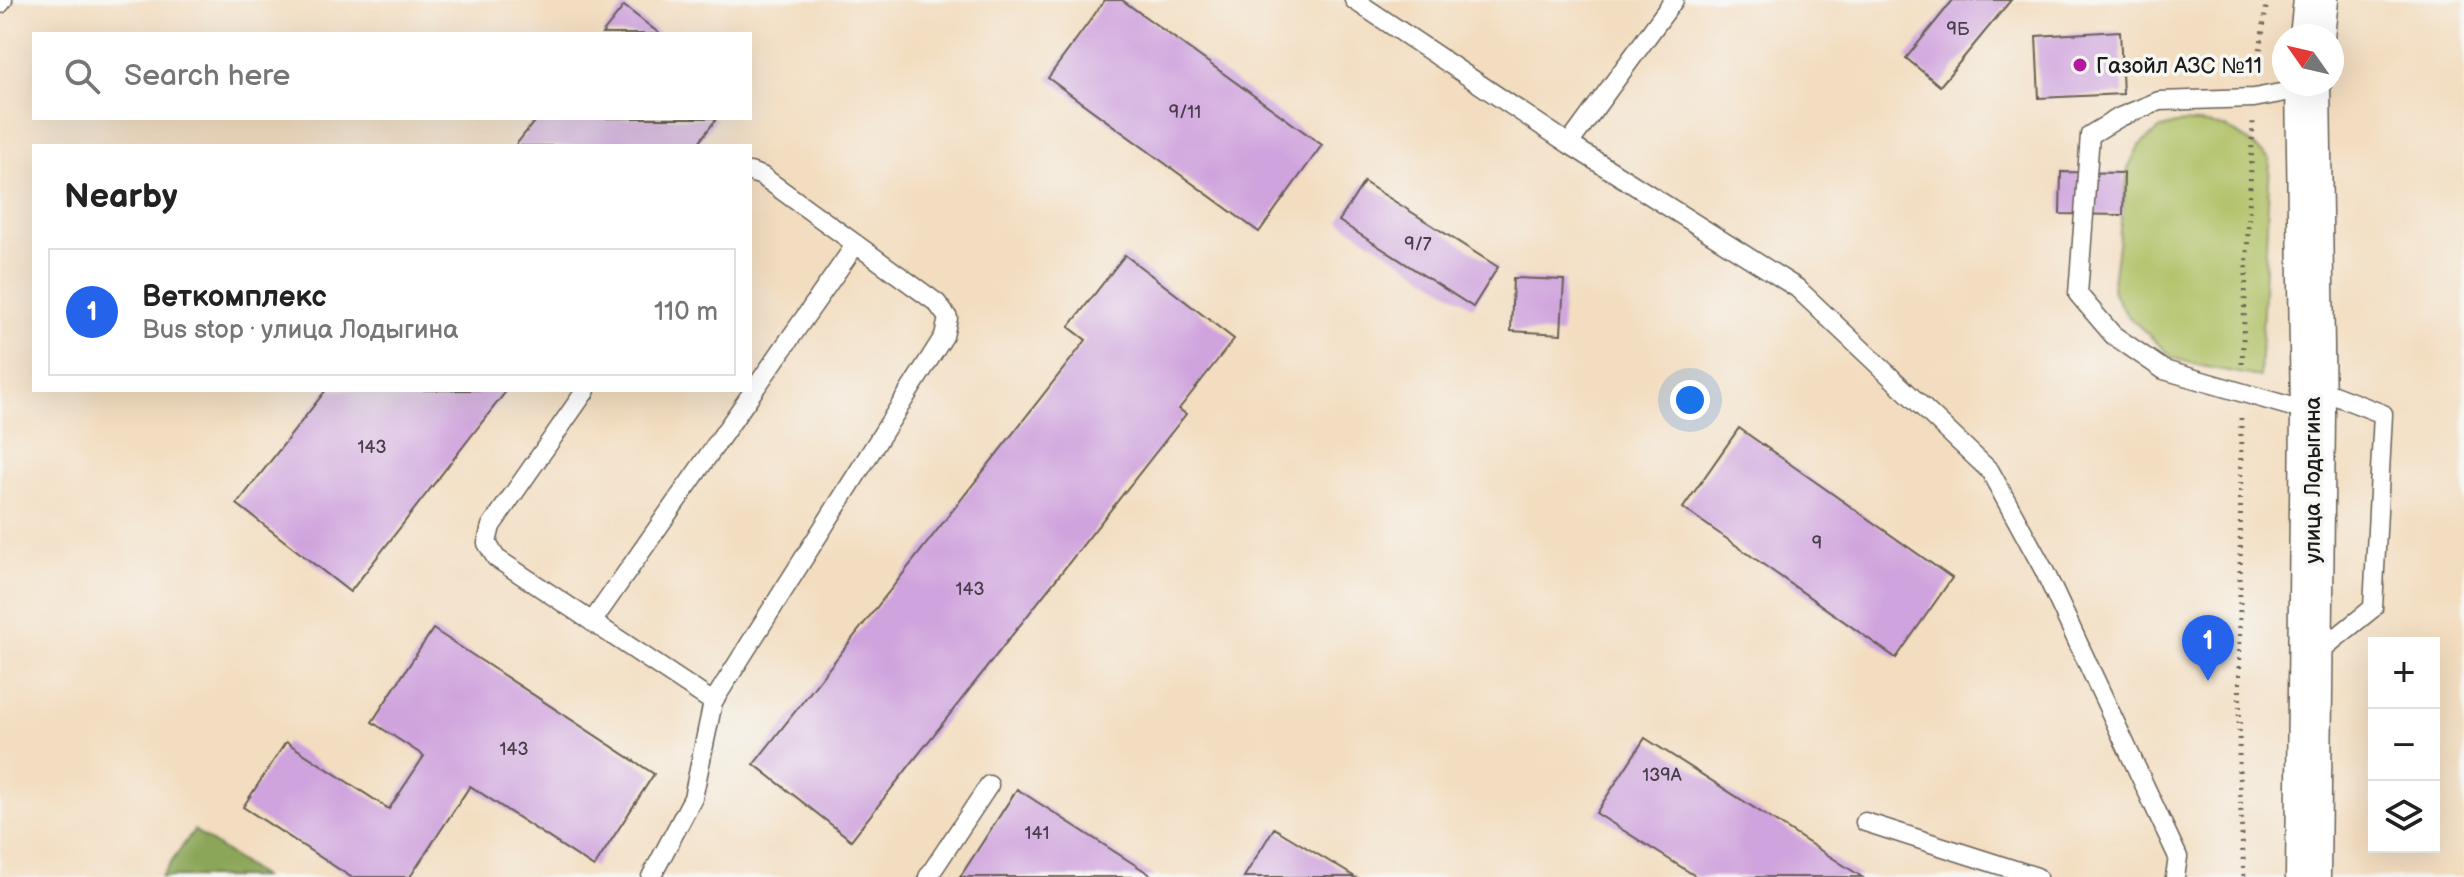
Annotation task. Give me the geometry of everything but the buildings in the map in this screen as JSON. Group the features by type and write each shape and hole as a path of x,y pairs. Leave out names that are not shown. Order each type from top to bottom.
{"main road":[{"path":"2313,24 2316,0"},
{"name":"улица Лодыгина","path":"2307,96 2313,400 2308,877"}],"lane":[{"path":"1354,0 1569,144 1797,288 1990,471 2044,570 2178,857 2175,877"},
{"path":"1569,144 1674,0"},
{"path":"2272,94 2254,98 2159,101 2120,117 2090,135 2078,294 2113,335 2164,370 2241,391 2313,400 2383,414 2373,608 2310,658"},
{"path":"651,877 693,798 713,702 944,336 948,318 937,303 762,176 752,173"},
{"path":"592,622 856,244"},
{"path":"585,392 491,526 487,543 496,558 713,702"},
{"path":"928,877 989,785"},
{"path":"1865,822 2037,877"}],"path":[{"path":"2244,877 2239,771 2241,391 2254,98 2267,0"}],"green space":[{"path":"2183,122 2231,130 2270,159 2260,377 2174,358 2127,315 2112,290 2128,168 2139,146 2159,129"},
{"path":"194,830 262,877 161,877"}],"place":[{"name":"Газойл АЗС №11","path":"2080,65"},
{"name":"Веткомплекс","path":"2208,681"}]}
